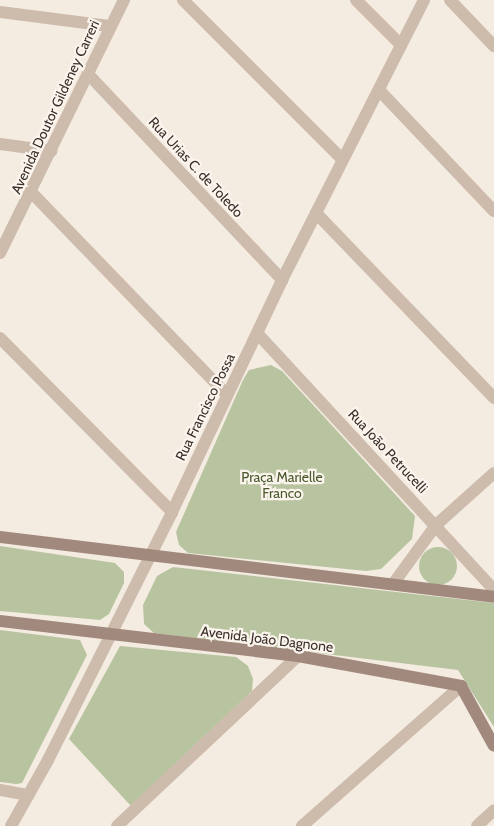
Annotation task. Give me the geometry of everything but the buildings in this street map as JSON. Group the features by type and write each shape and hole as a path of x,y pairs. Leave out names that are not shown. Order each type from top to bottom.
{"street":[{"name":"Avenida Doutor Gildeney Carreri","path":"0,253 32,193 89,75 109,26 124,0"},
{"path":"183,0 342,158"},
{"path":"356,0 401,44"},
{"name":"Rua Francisco Possa","path":"11,826 29,795 148,556 172,512 226,395 258,334 282,280 342,158 379,90 424,0"},
{"path":"450,0 494,46"},
{"path":"0,12 109,26"},
{"name":"Rua Urias C. de Toledo","path":"89,75 282,280"},
{"path":"379,90 494,212"},
{"path":"0,144 52,151"},
{"path":"32,193 226,395"},
{"path":"316,212 494,398"},
{"name":"Rua João Petrucelli","path":"258,334 494,590"},
{"path":"0,338 172,512"},
{"path":"393,584 436,525 494,473"},
{"path":"0,537 494,597"},
{"name":"Avenida João Dagnone","path":"0,621 298,656 460,686"},
{"path":"117,826 298,656"},
{"path":"302,826 460,686 494,746"},
{"path":"0,790 29,795"},
{"path":"477,826 494,810"}],"green space":[{"name":"Praça Marielle Franco","path":"271,365 282,371 415,516 412,539 381,569 366,571 188,553 179,545 176,532 243,380 249,370"},
{"path":"0,546 115,563 124,572 124,583 109,614 100,620 0,611"},
{"path":"438,547 452,552 457,566 452,580 438,585 424,580 419,566 424,552"},
{"path":"173,567 494,603 494,727 458,670 154,633 144,624 143,605 157,576"},
{"path":"0,630 80,640 87,655 22,783 16,784 0,782"},
{"path":"120,646 236,657 248,666 253,679 252,691 131,806 69,739"}]}
